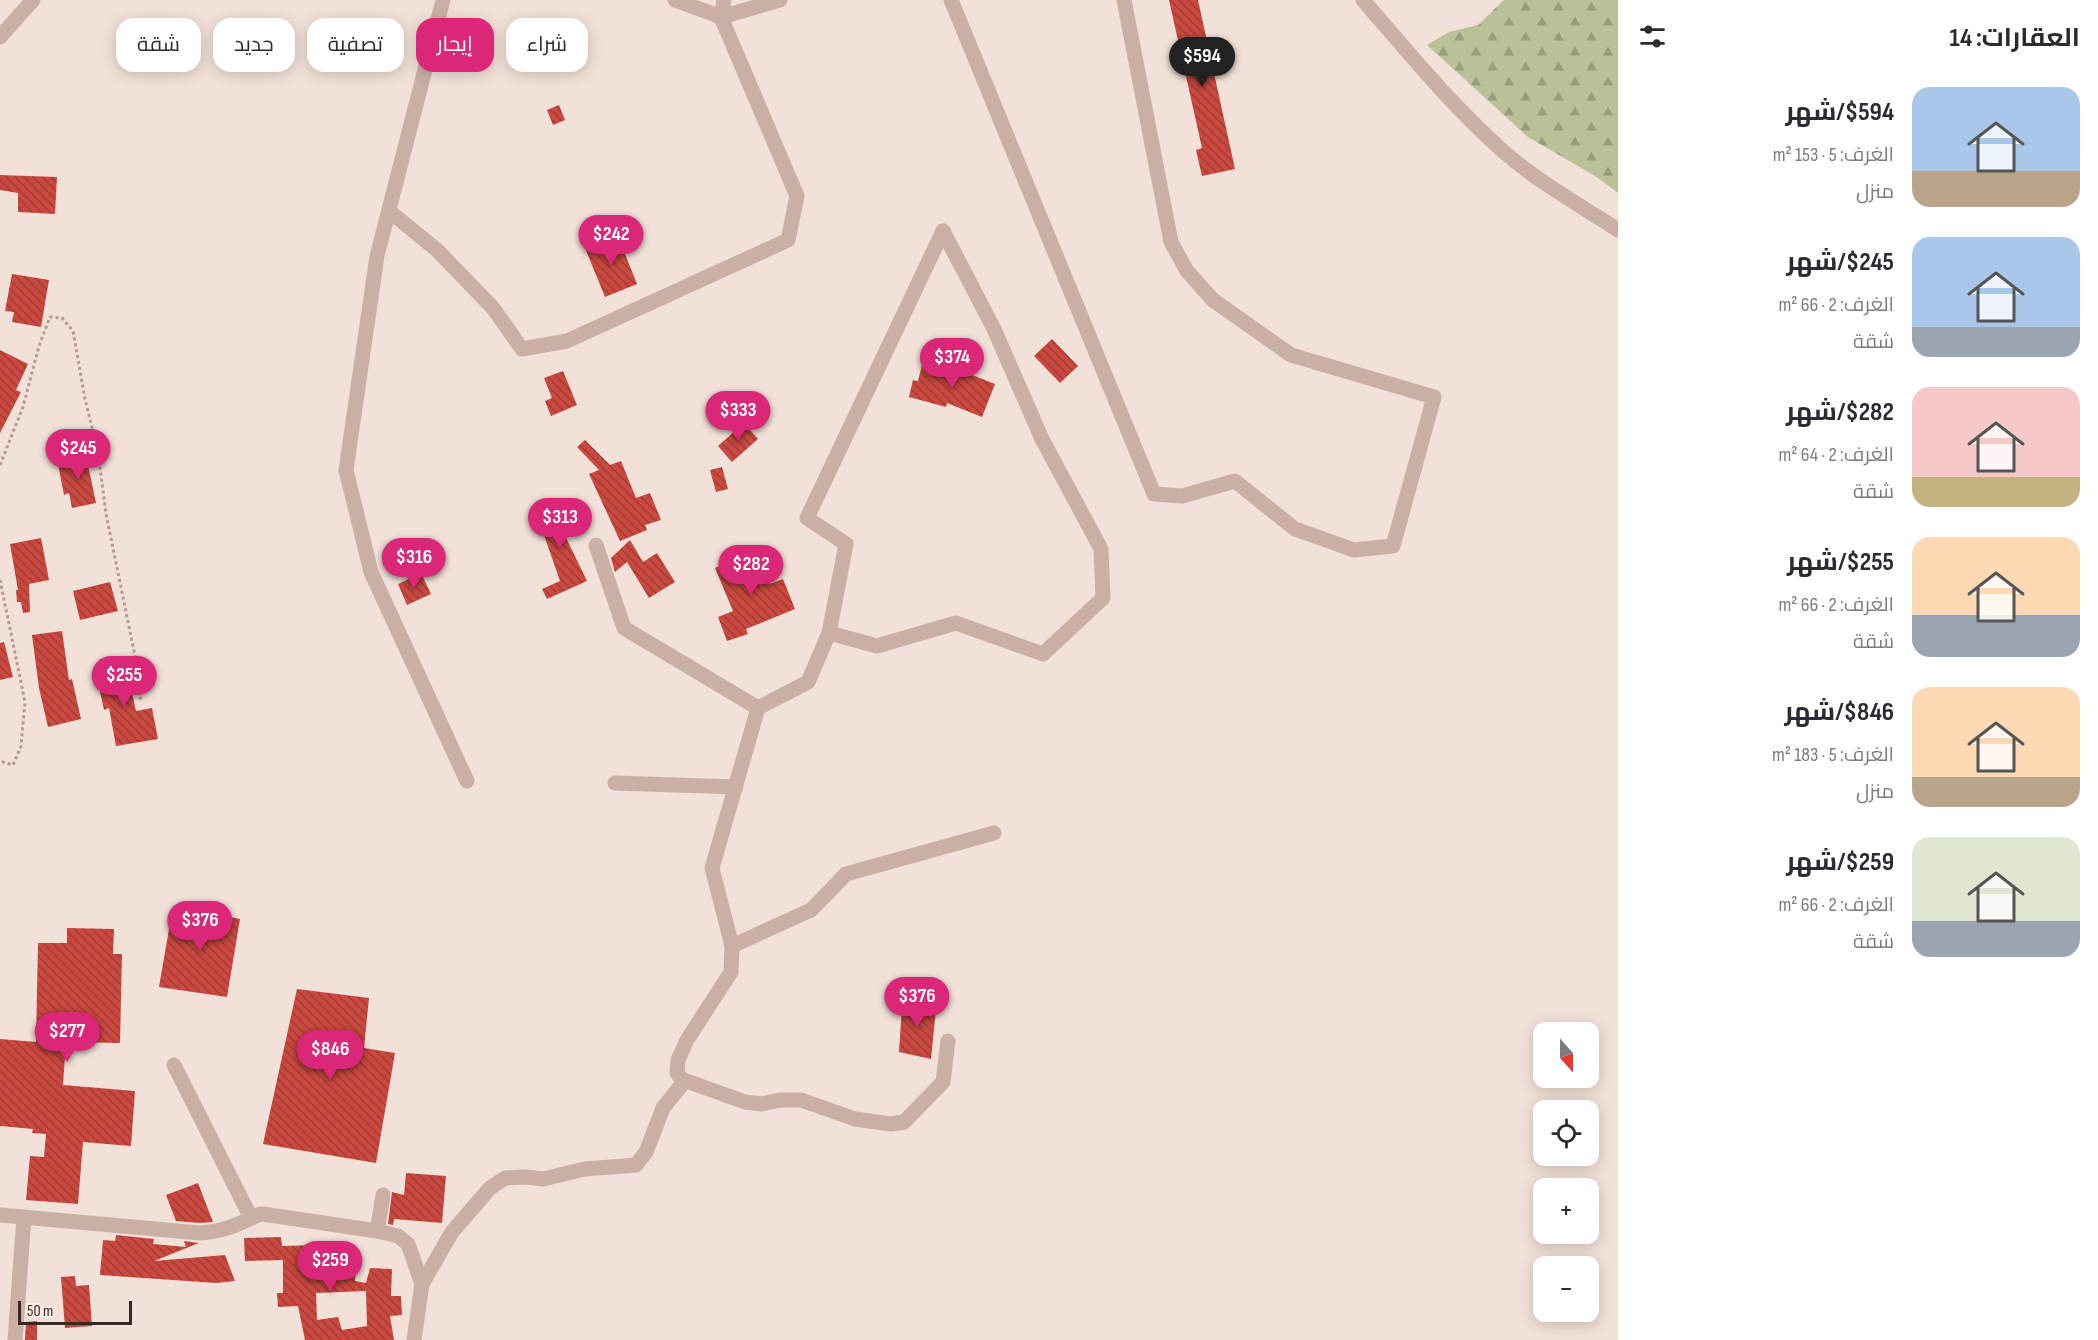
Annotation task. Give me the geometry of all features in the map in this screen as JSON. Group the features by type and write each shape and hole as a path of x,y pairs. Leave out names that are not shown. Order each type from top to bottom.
{"street":[{"path":"0,37 33,0"},
{"path":"443,0 377,256 346,470 371,572 467,781"},
{"path":"675,0 721,17 780,0"},
{"path":"389,211 437,250 493,308 522,349 567,341 788,240 797,196 721,17 724,0"},
{"path":"951,0 1154,494 1182,496 1235,481 1295,529 1354,550 1393,546 1434,397 1291,355 1213,300 1187,271 1171,242 1124,0"},
{"path":"1363,0 1440,89 1505,153 1618,230"},
{"path":"414,1340 422,1284 452,1232 490,1188 506,1178 543,1179 585,1169 636,1165 646,1152 663,1108 684,1082 678,1073 678,1060 687,1040 731,972 732,946 712,868 758,708 808,681 829,633 846,544 807,518 943,231 994,329 1042,439 1101,549 1103,598 1043,654 956,623 877,646 829,633"},
{"path":"596,545 624,628 758,708"},
{"path":"615,783 736,786"},
{"path":"732,946 811,910 846,874 994,834"},
{"path":"681,1078 745,1102 762,1104 780,1100 801,1100 855,1119 891,1124 904,1122 943,1082 948,1041"},
{"path":"174,1065 251,1218"},
{"path":"377,1230 382,1195"},
{"path":"0,1215 200,1233 236,1226 263,1214 377,1230 398,1236 408,1244 422,1284"},
{"path":"15,1340 24,1218"}],"path":[{"path":"0,465 23,407 39,346 50,317 62,318 73,331 84,399 98,452 106,514 135,656 134,668 141,701"},
{"path":"0,580 25,702 21,746 13,765 0,761"}],"green space":[{"path":"1504,0 1618,0 1618,193 1595,176 1528,137 1427,45 1449,32 1478,25"}],"building":[{"path":"1169,0 1198,0 1235,169 1202,176 1196,150 1202,148"},
{"path":"559,105 565,120 553,125 547,110"},
{"path":"0,175 57,177 55,214 18,212 18,193 0,190"},
{"path":"617,234 637,284 605,297 585,248"},
{"path":"12,274 49,280 41,327 12,322 14,312 5,311"},
{"path":"1052,339 1078,366 1060,383 1034,356"},
{"path":"0,350 28,364 16,390 21,392 0,433"},
{"path":"923,361 967,373 995,384 982,417 947,403 946,407 909,397 913,380 918,381"},
{"path":"563,371 577,405 551,416 545,401 552,398 544,378"},
{"path":"744,423 758,439 732,462 718,446"},
{"path":"585,440 610,465 621,461 636,498 650,493 661,520 645,525 647,530 620,541 589,474 599,470 577,447"},
{"path":"83,441 96,503 72,508 69,493 64,495 57,459 73,465"},
{"path":"722,467 728,489 716,492 710,470"},
{"path":"562,500 574,533 553,511 587,581 547,599 542,589 560,581 535,509"},
{"path":"41,538 49,580 29,584 30,612 23,613 21,602 17,602 16,590 18,590 10,544"},
{"path":"630,540 643,562 657,553 675,582 649,598 627,562 615,572 611,558"},
{"path":"756,551 770,584 783,579 795,609 746,629 748,634 727,641 718,617 733,611 715,568"},
{"path":"421,573 431,594 407,605 398,584"},
{"path":"110,582 118,611 80,620 73,591"},
{"path":"62,631 69,680 72,679 81,719 48,727 39,688 32,635"},
{"path":"4,642 13,677 0,680 0,643"},
{"path":"121,662 123,670 127,669 136,711 152,708 158,739 116,746 109,708 104,710 95,668"},
{"path":"173,906 240,919 227,997 159,987"},
{"path":"67,928 114,929 113,954 122,954 120,1043 66,1042 63,1085 135,1091 131,1146 83,1142 78,1204 26,1200 30,1156 44,1157 46,1134 32,1133 33,1129 0,1126 0,1039 36,1042 38,943 67,943"},
{"path":"297,989 369,998 364,1048 395,1053 376,1163 263,1144"},
{"path":"903,992 936,1009 931,1059 899,1052"},
{"path":"406,1173 446,1176 442,1223 394,1219 393,1225 388,1224 392,1192 404,1195"},
{"path":"198,1183 213,1222 176,1221 166,1195"},
{"path":"116,1235 154,1239 153,1244 186,1247 184,1241 199,1243 154,1261 225,1255 235,1281 216,1283 100,1275 103,1240 115,1241"},
{"path":"281,1237 282,1246 318,1245 318,1254 342,1253 343,1267 356,1267 355,1281 366,1283 370,1268 392,1269 391,1296 401,1296 402,1315 390,1316 394,1340 305,1340 298,1306 278,1307 277,1293 283,1293 283,1260 245,1261 244,1238","holes":["366,1291 367,1326 342,1330 338,1317 317,1320 316,1293"]},
{"path":"75,1276 76,1286 89,1285 92,1326 65,1328 61,1277"},
{"path":"37,1321 37,1340 25,1340 26,1322"}]}
